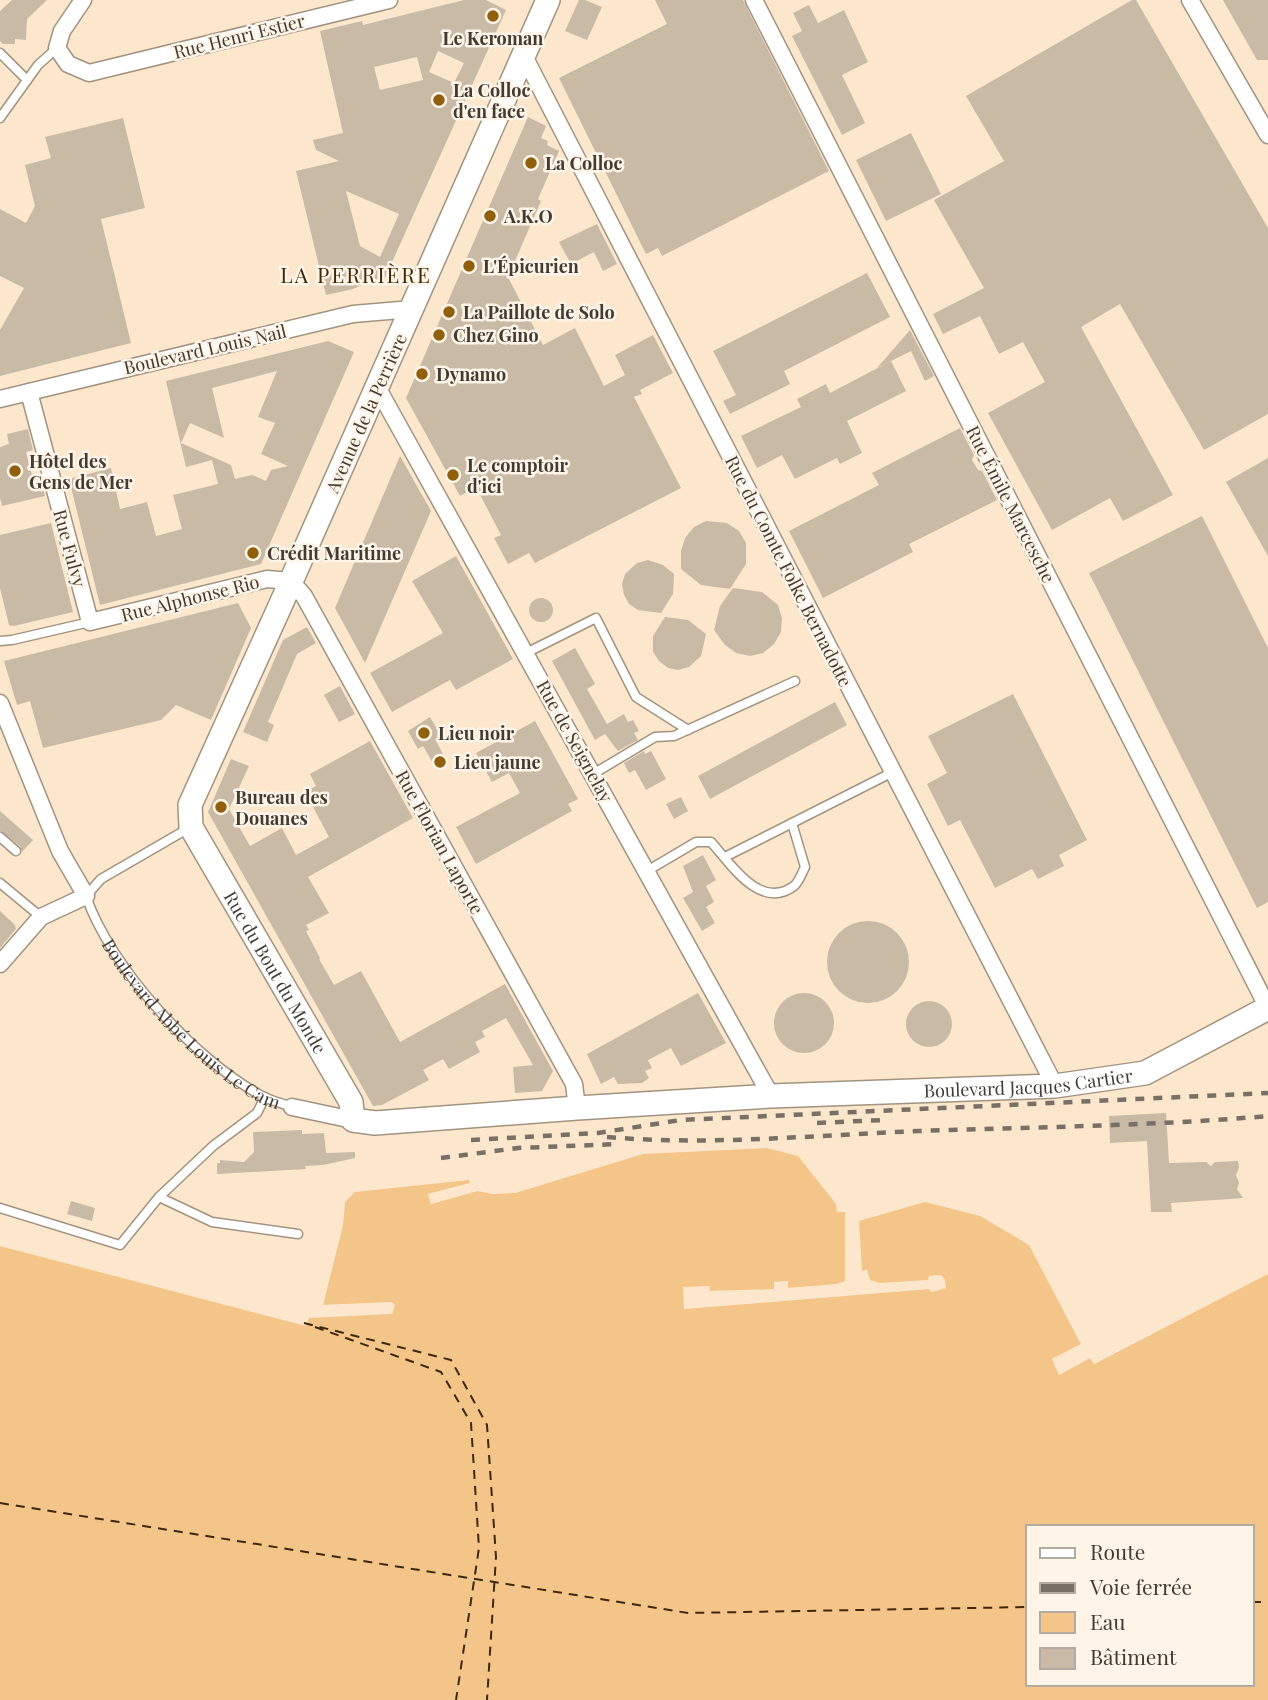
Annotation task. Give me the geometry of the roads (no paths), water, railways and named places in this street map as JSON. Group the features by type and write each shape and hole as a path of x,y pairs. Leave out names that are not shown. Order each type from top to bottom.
{"street":[{"path":"57,48 62,31 83,0"},
{"name":"Rue Henri Estier","path":"57,48 68,64 89,73 389,0"},
{"name":"Avenue de la Perrière","path":"184,830 190,806 548,0"},
{"name":"Rue Émile Marcesche","path":"754,0 1268,1008"},
{"path":"1190,0 1268,135"},
{"name":"Rue du Comte Folke Bernadotte","path":"524,56 1055,1086"},
{"name":"Boulevard Louis Nail","path":"0,398 353,314 412,309"},
{"name":"Rue de Seignelay","path":"377,387 772,1096"},
{"name":"Rue Fulvy","path":"29,392 90,622"},
{"name":"Rue Alphonse Rio","path":"90,622 267,579 291,581"},
{"name":"Rue Florian Laporte","path":"291,581 311,608 574,1084 577,1108"},
{"name":"Boulevard Abbé Louis Le Cam","path":"0,704 60,851 86,896"},
{"name":"Rue du Bout du Monde","path":"184,830 351,1102 353,1120"},
{"path":"0,964 41,917 86,896"},
{"name":"Boulevard Jacques Cartier","path":"577,1108 772,1096 1055,1086 1145,1073 1268,1008"},
{"name":"Boulevard Abbé Louis Le Cam","path":"292,1107 375,1123 577,1108"}],"lane":[{"path":"0,118 38,65 57,48"},
{"path":"0,52 27,80"},
{"path":"526,653 596,618 636,697 688,730"},
{"path":"1,640 12,640 90,622"},
{"path":"593,774 655,737 674,736 795,681"},
{"path":"725,857 893,772"},
{"path":"647,871 696,842 711,842 751,886 766,894 777,893 795,886 805,867 792,823"},
{"path":"86,896 100,879 184,830"},
{"path":"0,837 16,851"},
{"path":"0,883 41,917"},
{"name":"Boulevard Abbé Louis Le Cam","path":"86,896 94,918 120,960 163,1017 212,1060 265,1097 292,1107"},
{"path":"0,1208 120,1245 159,1198 213,1146 257,1113 265,1097"},
{"path":"159,1198 212,1222 298,1234"}],"water":[{"path":"767,1148 798,1156 836,1204 837,1212 845,1212 845,1281 788,1288 788,1281 774,1282 774,1289 710,1291 709,1286 683,1287 684,1309 929,1289 932,1292 946,1288 941,1275 929,1276 928,1280 880,1283 870,1280 867,1270 862,1271 859,1221 925,1202 980,1216 1029,1245 1081,1344 1052,1359 1059,1375 1090,1358 1094,1364 1268,1274 1268,1700 0,1700 0,1246 306,1326 309,1318 392,1314 395,1305 391,1302 323,1305 343,1225 345,1202 355,1192 469,1180 470,1183 428,1194 431,1204 477,1191 493,1194 515,1193 643,1154"}],"railway":[{"path":"471,1140 598,1133 681,1120 1268,1093"},
{"path":"607,1137 763,1139 1268,1116"},
{"path":"817,1123 883,1120"},
{"path":"441,1158 518,1148 620,1144"}],"place":[{"name":"Le Keroman","path":"493,16"},
{"name":"La Colloc d'en face","path":"439,100"},
{"name":"La Colloc","path":"531,163"},
{"name":"A.K.O","path":"490,216"},
{"name":"L'Épicurien","path":"469,266"},
{"name":"La Paillote de Solo","path":"449,312"},
{"name":"Chez Gino","path":"439,335"},
{"name":"Dynamo","path":"422,374"},
{"name":"Hôtel des Gens de Mer","path":"15,471"},
{"name":"Le comptoir d'ici","path":"453,475"},
{"name":"Crédit Maritime","path":"253,553"},
{"name":"Lieu noir","path":"424,733"},
{"name":"Lieu jaune","path":"440,762"},
{"name":"Bureau des Douanes","path":"221,807"}],"district":[{"name":"LA PERRIÈRE","path":"356,274"}]}
